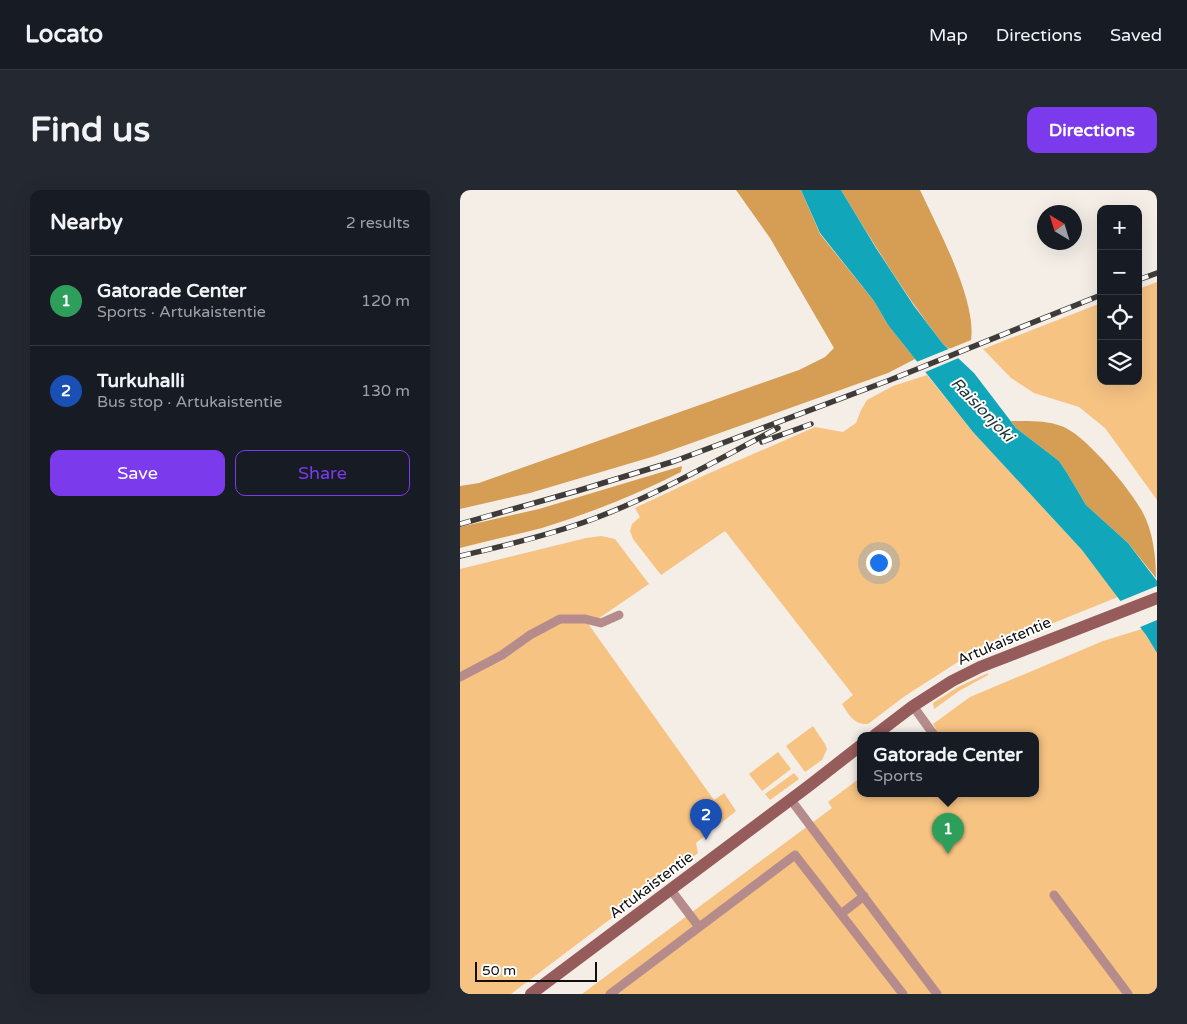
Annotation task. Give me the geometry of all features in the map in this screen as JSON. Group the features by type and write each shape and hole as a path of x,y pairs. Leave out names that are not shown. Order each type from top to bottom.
{"street":[{"name":"Artukaistentie","path":"879,732 913,706 952,681 980,667 1157,598"},
{"name":"Artukaistentie","path":"533,993 857,748"}],"lane":[{"path":"460,676 502,655 530,635 560,619 601,622 619,615"},
{"path":"913,706 932,732"},
{"path":"791,800 937,994"},
{"path":"610,994 795,855 903,994"},
{"path":"671,890 699,927"},
{"path":"1054,895 1128,994"},
{"path":"841,914 864,896"}],"shaded area":[{"path":"736,190 801,190 820,234 874,301 888,325 915,359 888,373 655,456 530,493 460,509 460,486 479,483 799,370 825,357 834,348 770,238"},
{"path":"841,190 920,190 962,285 968,305 971,340 949,349 943,344 902,288"},
{"path":"1157,282 1157,500 1105,428 1079,407 1034,393 1011,378 983,349 1097,305 1097,385 1142,385 1142,288"},
{"path":"927,375 973,432 1082,550 1118,597 961,660 905,696 868,724 863,724 855,721 842,704 853,695 725,531 661,575 633,539 630,531 632,524 640,517 635,508 815,427 843,432 856,423 867,400 893,386"},
{"path":"1011,421 1043,422 1061,426 1082,439 1094,450 1128,489 1146,519 1153,544 1156,578 1128,543 1086,505 1059,461 1016,428"},
{"path":"682,466 681,472 595,510 542,528 460,548 460,527 539,509"},
{"path":"601,536 615,539 649,584 589,625 714,800 724,793 736,811 696,843 698,853 511,994 460,994 460,569"},
{"path":"1142,629 1157,653 1157,994 582,994 832,808 828,802 857,780 857,797 1039,797 1039,732 932,732 936,729 933,724 970,697 1103,641"},
{"path":"988,673 988,675 959,691 934,709 933,703 958,687"},
{"path":"813,726 827,749 822,760 805,772 786,746"},
{"path":"778,752 791,769 762,791 749,774"},
{"path":"794,773 799,779 770,800 765,794"}],"water":[{"name":"Raisionjoki","path":"801,190 841,190 914,306 943,344 974,373 1016,428 1059,461 1086,505 1128,543 1157,581 1157,653 1146,635 1082,550 973,432 888,325 874,301 820,233"}],"pier":[{"path":"951,348 961,357 923,373 914,363"},
{"path":"1157,586 1157,620 1138,628 1118,602"}],"railway":[{"path":"1142,279 1157,273"},
{"path":"460,524 675,461 890,380 1097,297"},
{"path":"762,442 811,424"},
{"path":"460,556 544,535 617,510 778,428"}],"place":[{"name":"Turkuhalli","path":"706,840"},
{"name":"Gatorade Center","path":"948,854"}]}
